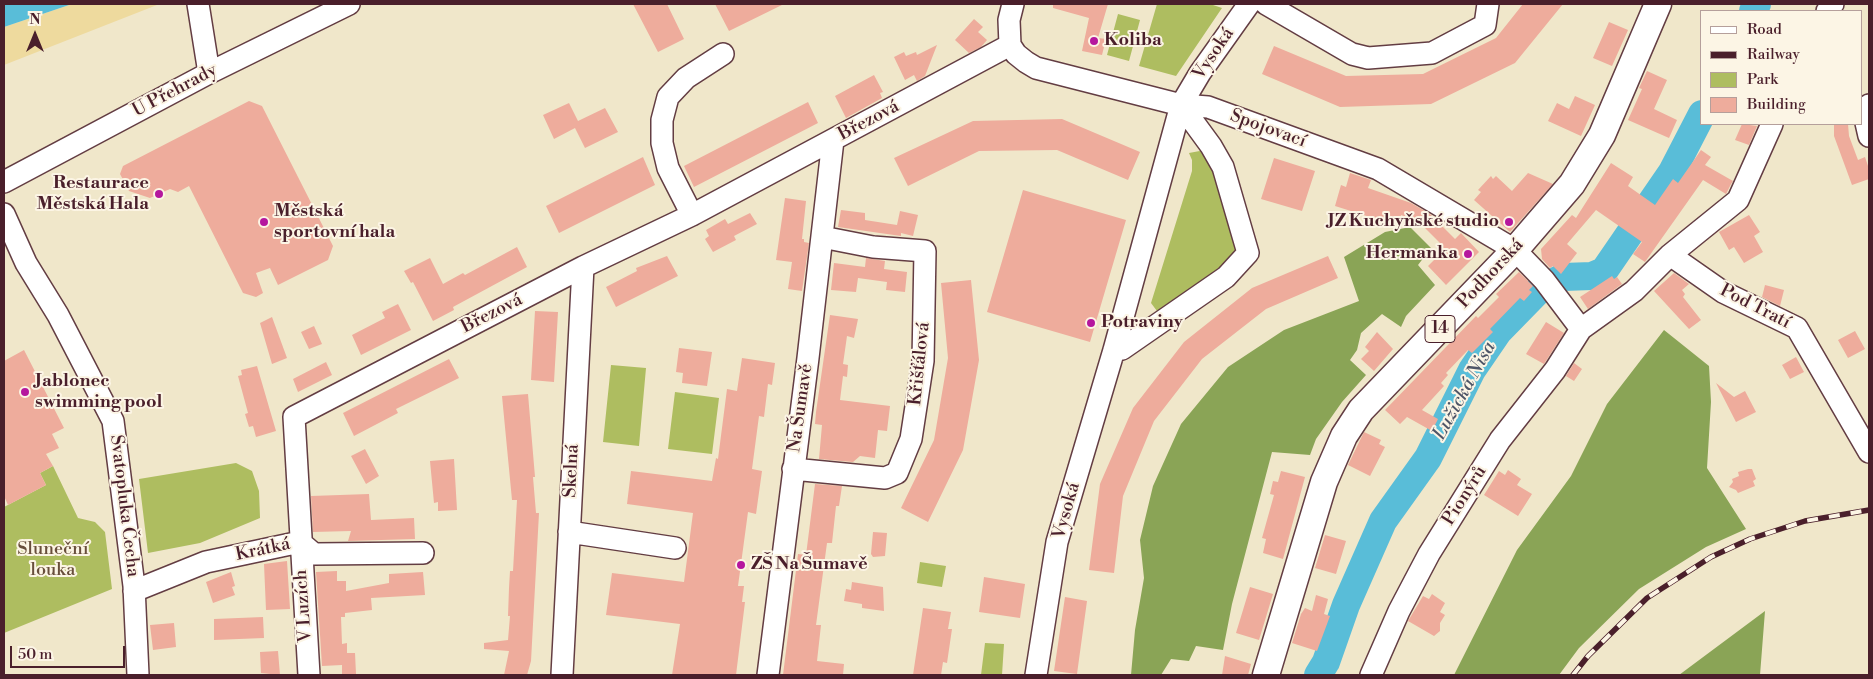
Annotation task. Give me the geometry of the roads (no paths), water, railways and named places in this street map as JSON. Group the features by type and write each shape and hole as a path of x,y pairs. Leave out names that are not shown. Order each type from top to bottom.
{"main road":[{"name":"Podhorská","path":"1266,675 1324,482 1344,436 1361,410 1515,250 1572,184 1592,152 1658,4"}],"street":[{"path":"198,4 209,73"},
{"name":"U Přehrady","path":"4,182 209,73 348,4"},
{"path":"1010,45 1009,20 1013,4"},
{"name":"Vysoká","path":"1036,675 1058,542 1182,106 1200,73 1249,4"},
{"path":"1266,4 1352,54 1368,58 1432,53 1486,25 1488,4"},
{"name":"Spojovací","path":"1010,45 1016,54 1036,68 1182,106 1208,107 1378,168 1515,250"},
{"name":"Březová","path":"294,417 583,267 692,215 1010,45"},
{"path":"692,215 668,168 662,143 662,120 668,96 686,78 722,54"},
{"path":"1869,105 1864,114 1869,136"},
{"path":"1114,350 1122,349 1226,277 1248,253 1223,167 1211,146 1182,106"},
{"name":"Pionýrů","path":"1371,675 1399,611 1434,546 1500,440 1555,370 1581,329 1634,291 1670,255 1738,200 1772,125"},
{"name":"Na Šumavě","path":"768,675 833,140"},
{"name":"Svatopluka Čecha","path":"4,214 26,263 58,315 113,421 134,591 138,675"},
{"name":"Křišťálová","path":"793,469 885,478 897,473 910,439 924,361 925,250 873,247 822,237"},
{"path":"1515,250 1548,284 1581,329"},
{"name":"Pod Tratí","path":"1670,255 1723,292 1797,328 1869,452"},
{"name":"Skelná","path":"562,675 583,267"},
{"name":"V Luzích","path":"294,417 308,675"},
{"path":"569,532 675,548"},
{"name":"Krátká","path":"134,591 206,562 300,542 314,554 423,553"}],"water":[{"path":"4,4 72,4 4,27"}],"waterway":[{"name":"Lužická Nisa","path":"1754,10 1757,4"},
{"name":"Lužická Nisa","path":"1318,675 1326,662 1346,605 1383,521 1428,458 1472,370 1498,332 1539,290 1563,277 1592,276 1604,271 1672,172 1700,118"}],"railway":[{"path":"1573,675 1588,656 1647,598 1711,557 1750,539 1805,521 1869,510"}],"place":[{"name":"Koliba","path":"1094,41"},
{"name":"Restaurace Městská Hala","path":"159,194"},
{"name":"Městská sportovní hala","path":"264,222"},
{"name":"JZ Kuchyňské studio","path":"1509,222"},
{"name":"Hermanka","path":"1468,254"},
{"name":"Potraviny","path":"1091,323"},
{"name":"Jablonec swimming pool","path":"25,392"},
{"name":"ZŠ Na Šumavě","path":"741,565"}],"park label":[{"name":"Sluneční louka","path":"53,560"}]}
